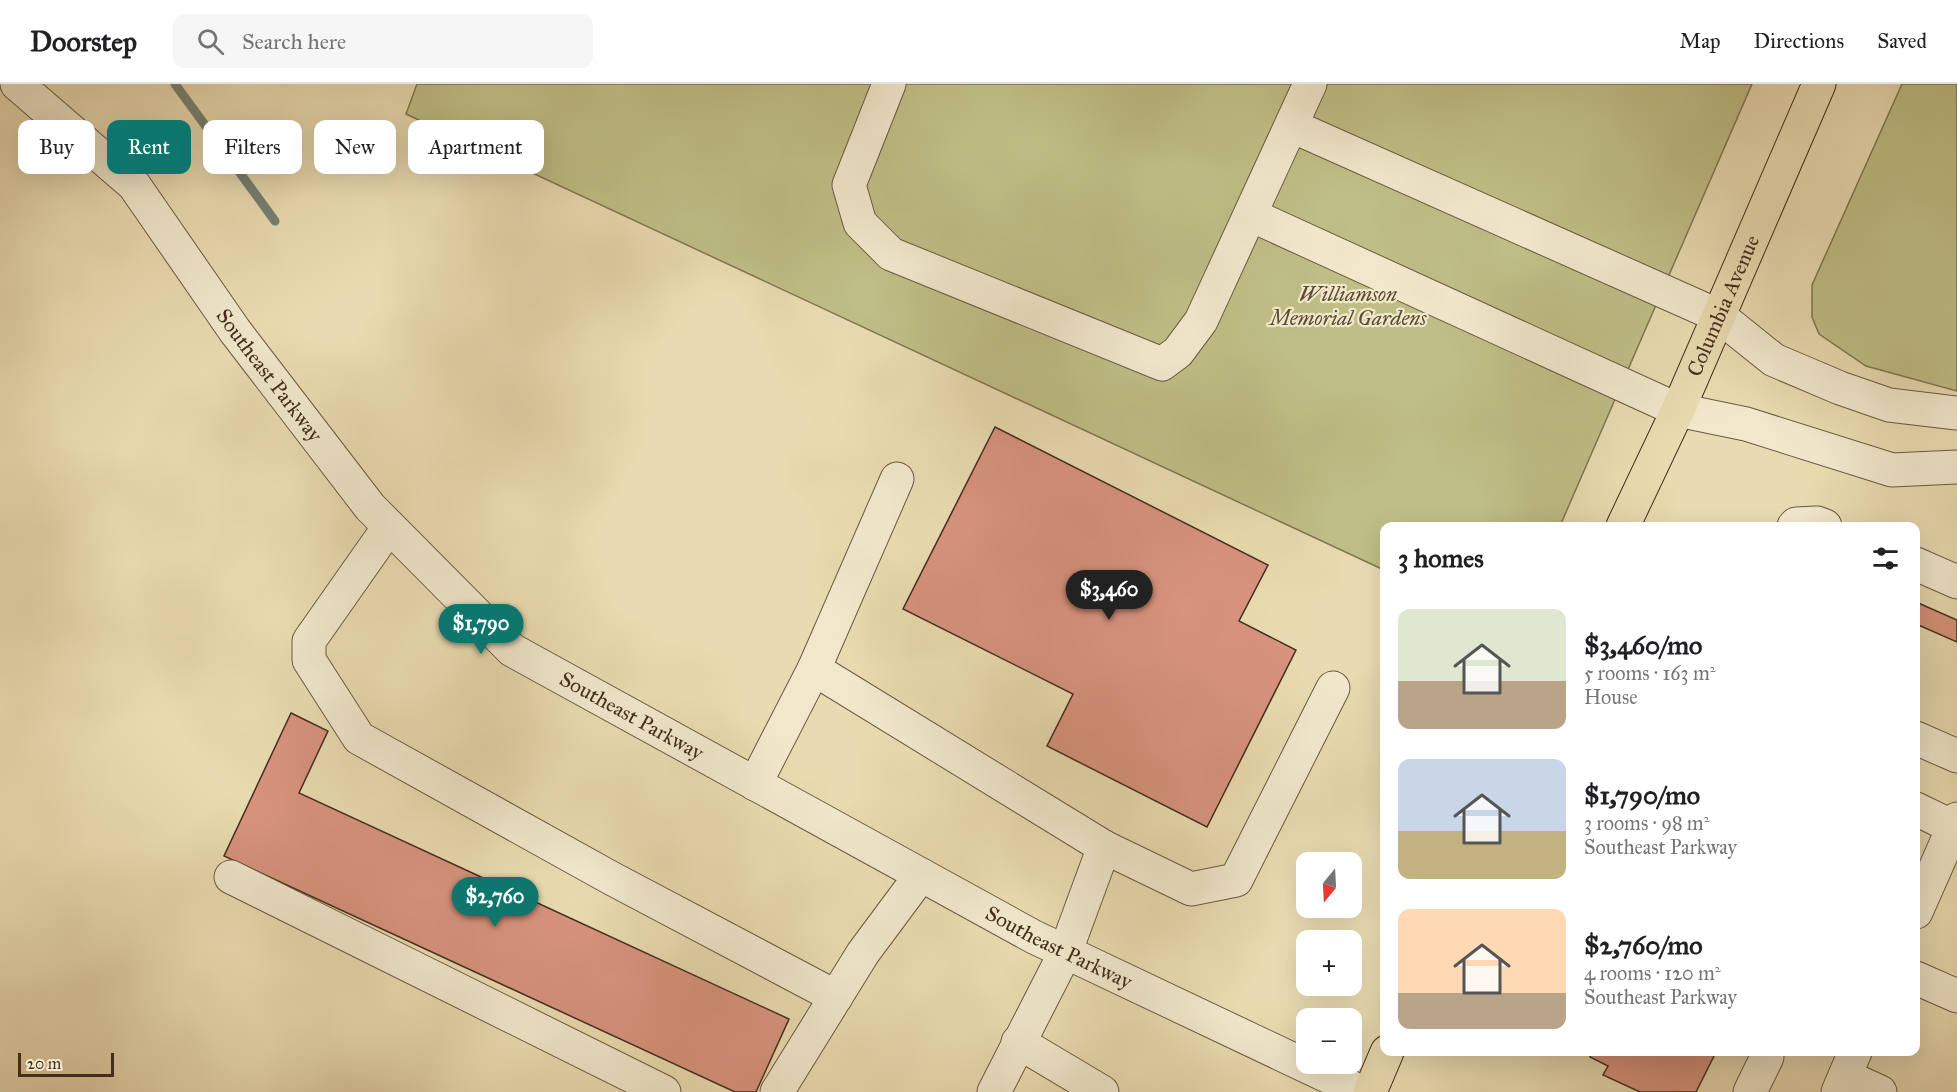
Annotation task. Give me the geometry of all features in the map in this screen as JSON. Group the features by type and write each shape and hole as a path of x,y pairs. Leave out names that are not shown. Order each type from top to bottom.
{"main road":[{"name":"Columbia Avenue","path":"1625,522 1678,410 1819,84"},
{"path":"1370,1092 1385,1056"}],"street":[{"name":"Southeast Parkway","path":"17,84 134,185 236,331 370,507 512,651 1065,953 1361,1092"},
{"path":"890,84 849,185 860,223 891,254 1162,364 1178,352 1201,321 1310,84"},
{"path":"1292,126 1719,316 1774,360 1840,388 1889,405 1957,413"},
{"path":"1251,215 1678,410 1746,424 1892,470 1957,467"},
{"path":"755,784 814,669 897,479"},
{"path":"390,527 309,641 309,660 359,738 611,878 836,997"},
{"path":"1920,566 1957,582"},
{"path":"814,669 1104,847 1191,889 1236,880 1333,688"},
{"path":"1920,740 1957,756"},
{"path":"1920,810 1955,823 1920,903"},
{"path":"994,1092 1065,953 1104,847"},
{"path":"777,1092 863,953 921,875"},
{"path":"231,877 664,1092"},
{"path":"1920,980 1957,996"},
{"path":"1018,1042 1102,1092"},
{"path":"1750,1092 1767,1057"},
{"path":"1846,1073 1880,1092"}],"green space":[{"name":"Williamson Memorial Gardens","path":"417,84 1752,84 1562,522 1380,522 1380,568 535,174 544,174 544,120 419,120 406,114"},
{"path":"1902,84 1957,84 1957,391 1866,366 1819,334 1812,317 1812,285"}],"building":[{"path":"995,427 1268,565 1239,621 1296,650 1207,827 1047,746 1073,694 903,609"},
{"path":"1920,604 1957,620 1957,642 1920,626"},
{"path":"291,713 328,731 299,793 789,1019 756,1092 735,1092 224,856"},
{"path":"1714,1056 1696,1092 1640,1092 1603,1075 1608,1066 1590,1057"}],"waterway":[{"path":"175,84 275,221"}]}
